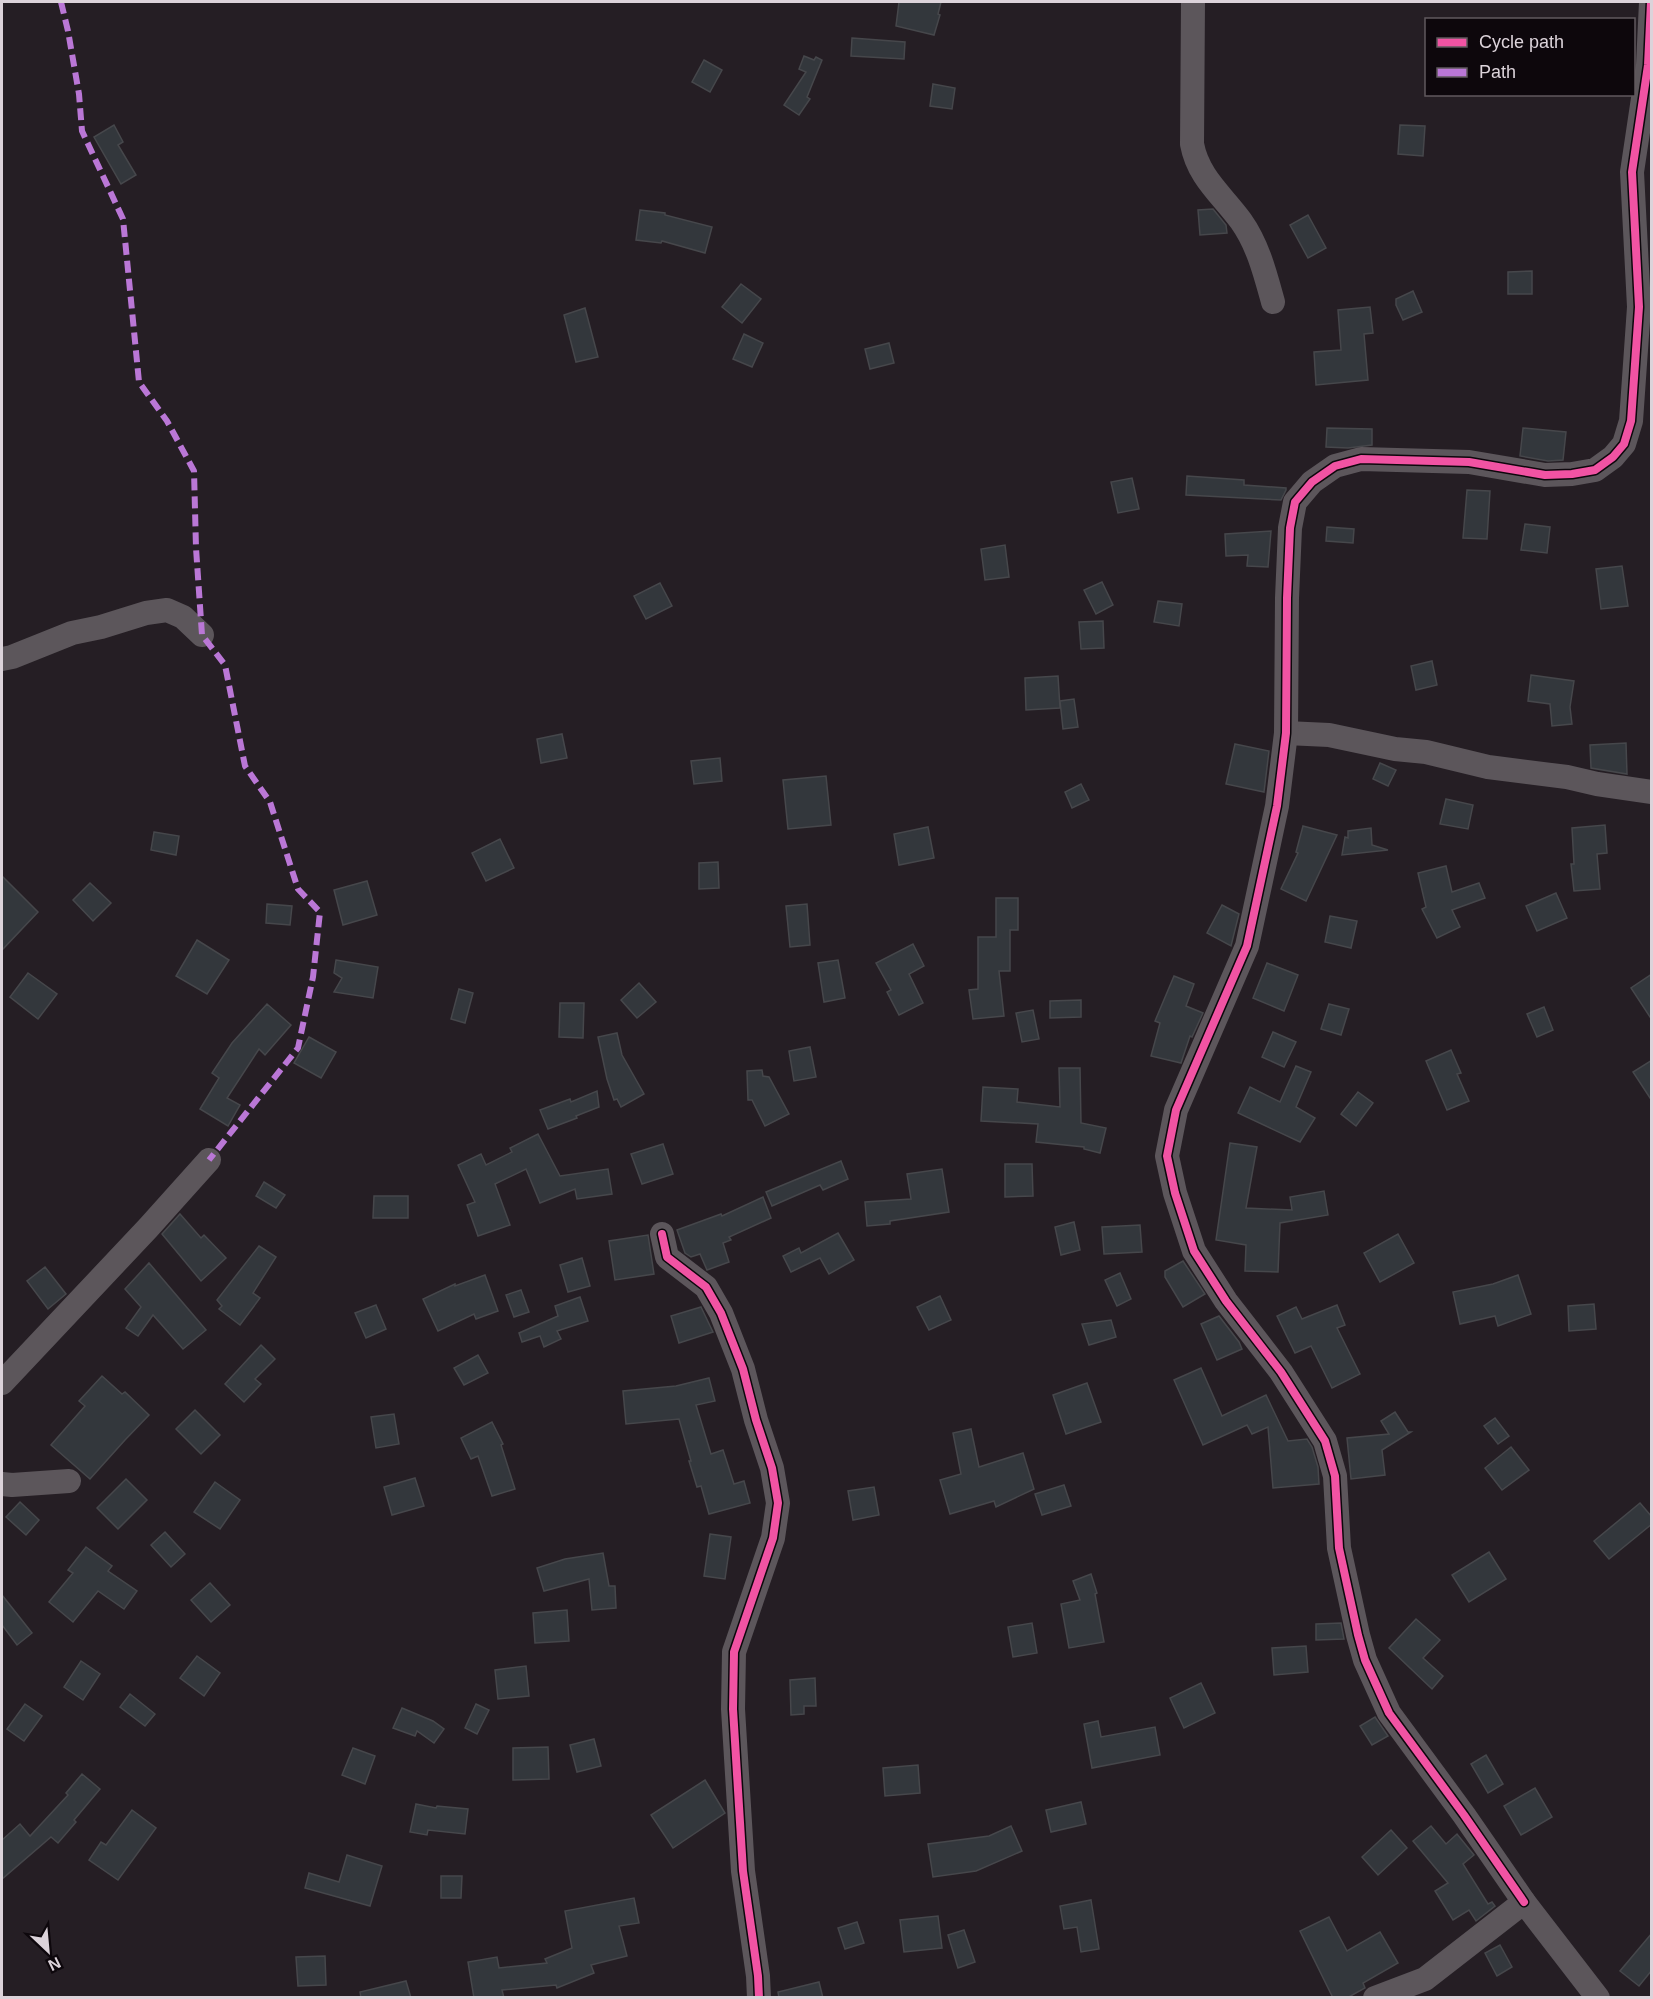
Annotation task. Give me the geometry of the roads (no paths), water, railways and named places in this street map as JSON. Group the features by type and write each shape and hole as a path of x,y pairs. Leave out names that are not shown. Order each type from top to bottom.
{"street":[{"path":"1193,2 1192,144 1194,159 1207,181 1241,220 1258,250 1273,302"},
{"path":"1598,1998 1524,1902 1389,1713 1365,1660 1358,1635 1339,1548 1335,1476 1325,1441 1281,1372 1226,1301 1194,1251 1175,1193 1167,1156 1176,1110 1247,946 1277,806 1286,733 1287,598 1290,528 1295,502 1312,482 1335,466 1361,459 1469,462 1545,475 1572,474 1595,470 1613,457 1624,444 1631,422 1643,362 1632,172 1648,65 1651,2"},
{"path":"2,658 12,657 72,633 146,613 167,610 183,617 202,635"},
{"path":"1286,733 1329,735 1395,749 1426,752 1488,767 1567,777 1652,792"},
{"path":"2,1383 209,1160"},
{"path":"662,1234 667,1257 706,1287 721,1313 743,1369 756,1420 772,1468 778,1503 773,1538 734,1652 733,1709 742,1859 759,1998"},
{"path":"2,1484 69,1481"},
{"path":"1375,1998 1425,1979 1524,1902"}]}
